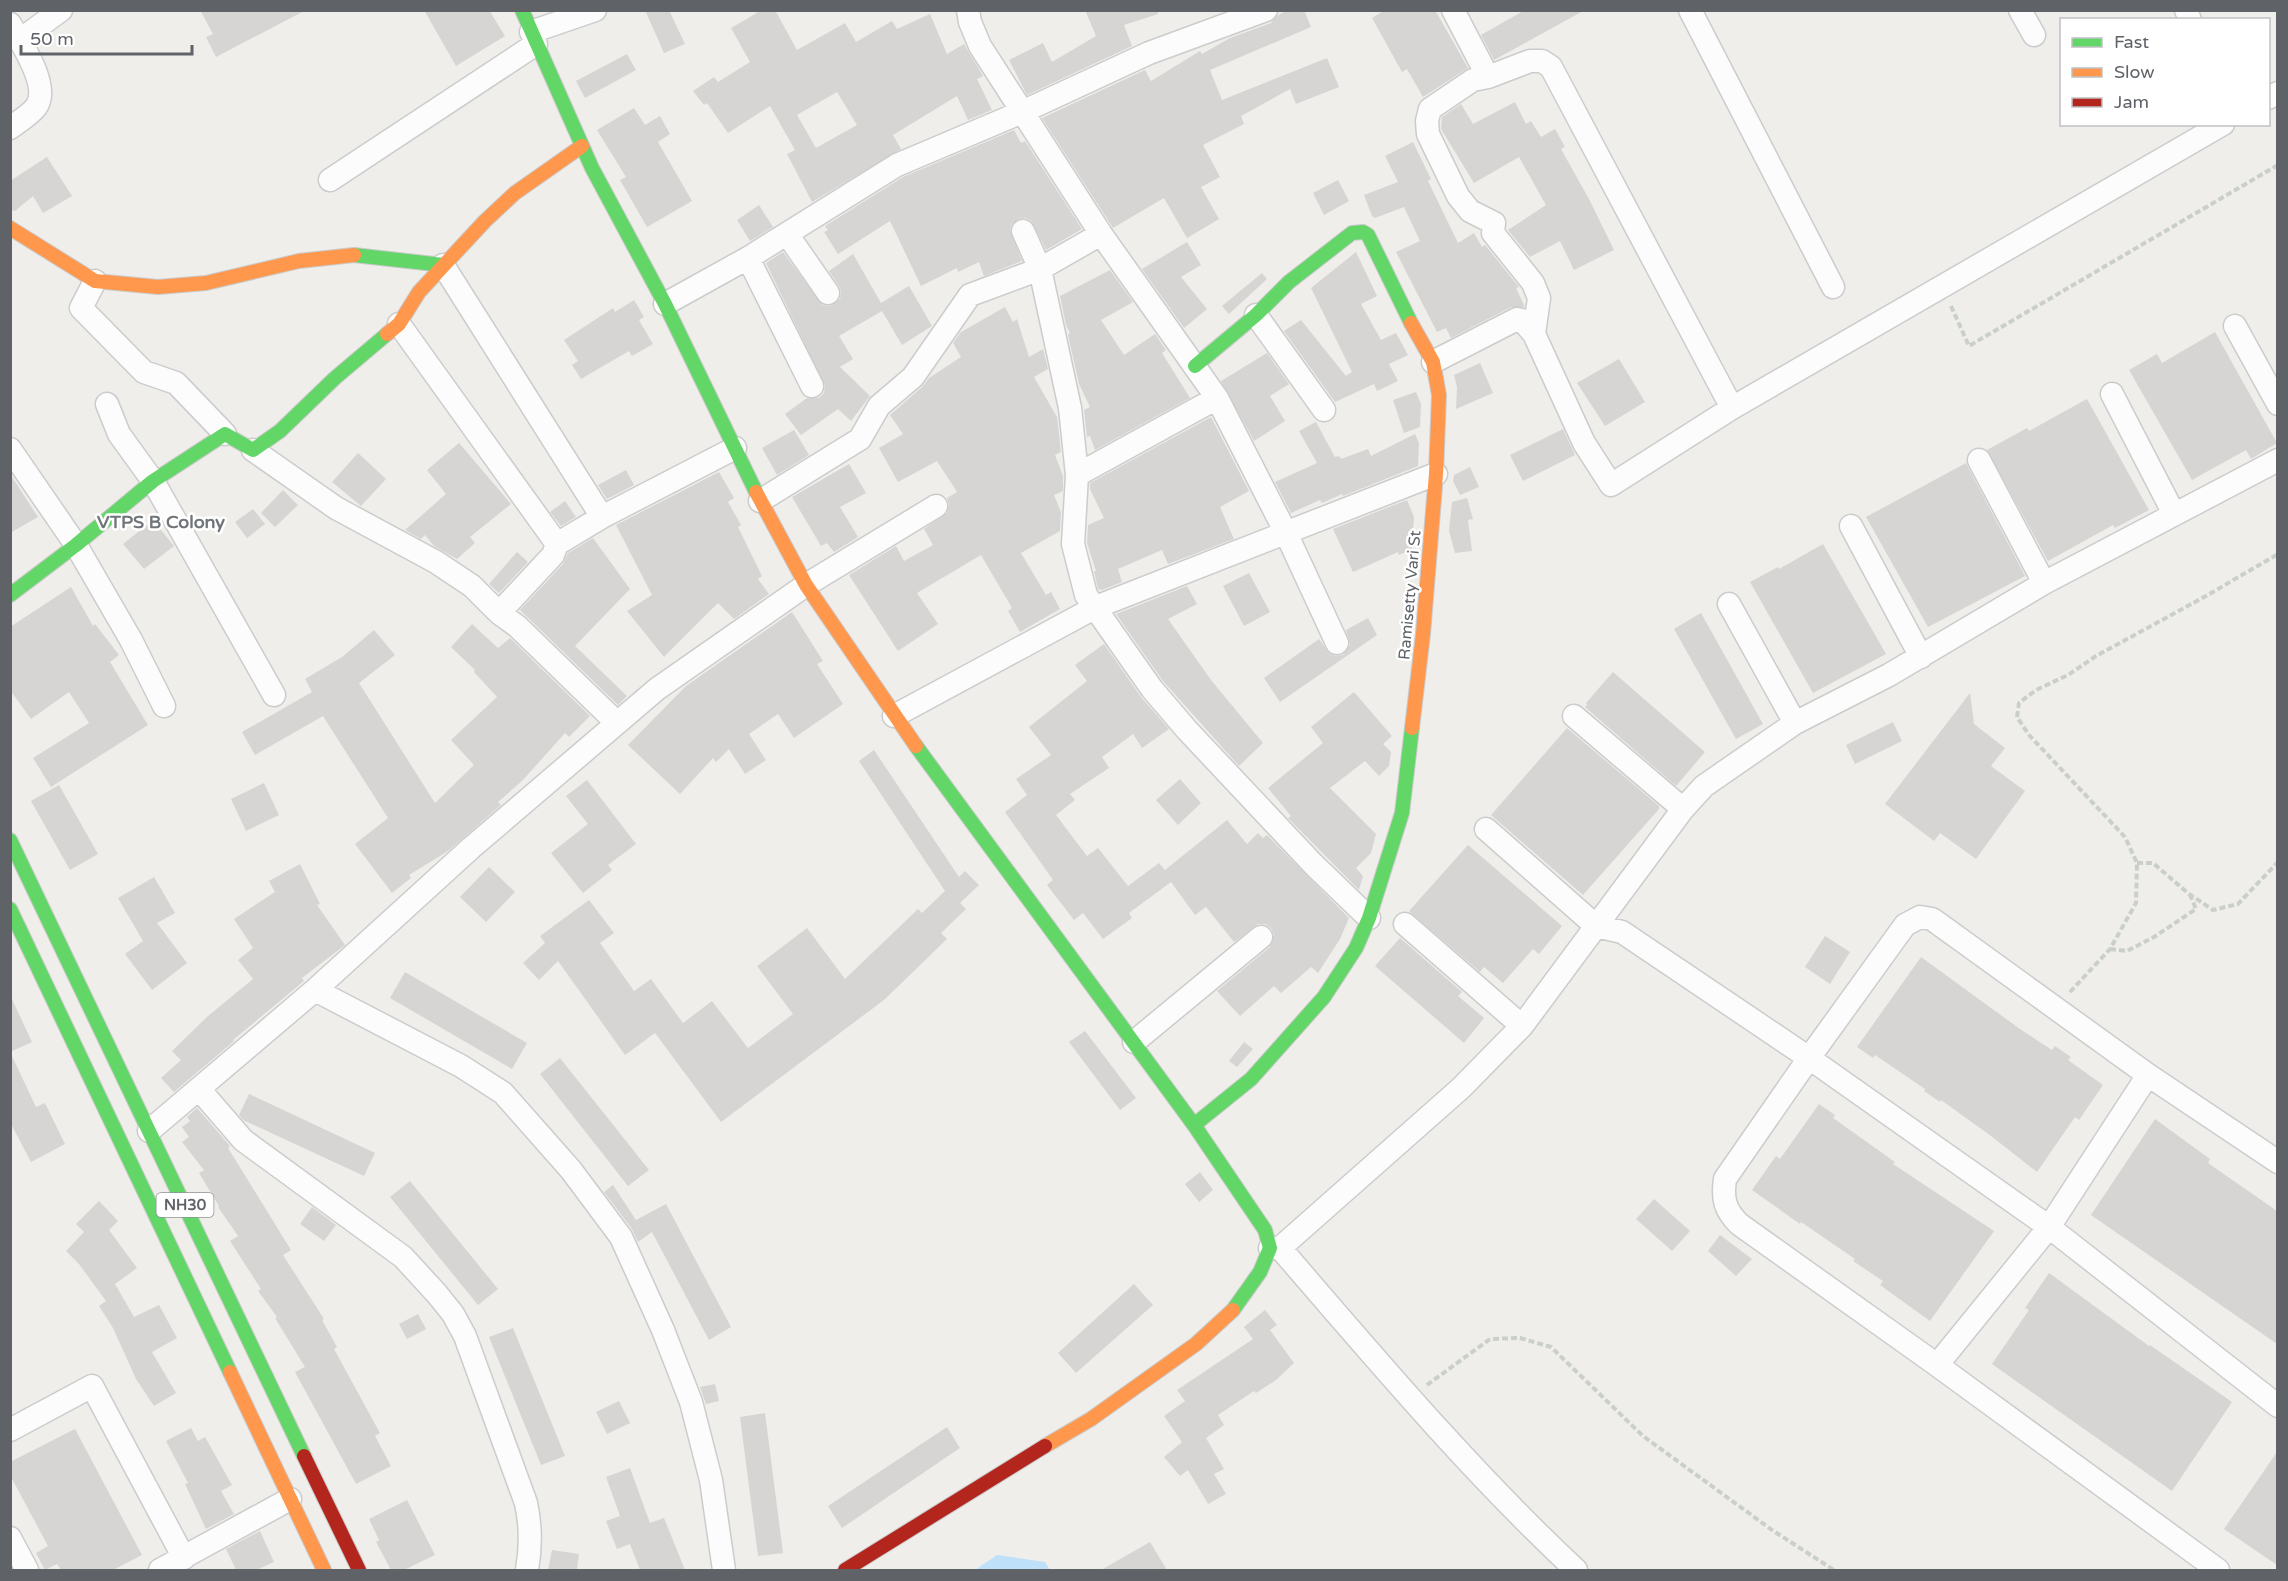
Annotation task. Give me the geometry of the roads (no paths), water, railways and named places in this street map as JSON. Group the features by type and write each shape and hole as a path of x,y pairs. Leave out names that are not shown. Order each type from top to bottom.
{"main road":[{"path":"522,10 592,168 664,304 760,501 806,585 894,716 1194,1125 1275,1248 1232,1311 1196,1344 1091,1419 1020,1460 845,1570"},
{"path":"10,595 76,545 153,481 225,434 253,450 280,431 335,378 399,324 419,292 515,193 582,146"},
{"path":"10,228 60,261 95,280 158,287 206,283 299,261 352,255 443,266"},
{"name":"Ramisetty Vari St","path":"1194,1125 1251,1079 1324,997 1356,948 1369,918 1402,813 1423,633 1436,474 1439,395 1433,362 1406,314 1368,235 1363,232 1352,233 1288,282 1256,315 1195,366"},
{"name":"NH30","path":"10,840 358,1570"},
{"name":"NH30","path":"10,909 324,1570"}],"street":[{"path":"10,128 36,107 41,93 31,59 15,32 61,10"},
{"path":"330,180 533,38 595,10"},
{"path":"968,10 970,22 980,46 1022,112 1101,234 1217,398 1286,533 1337,643"},
{"path":"664,304 748,258 897,165 1022,112 1149,53 1266,10"},
{"path":"1453,10 1488,77"},
{"path":"1690,10 1833,287"},
{"path":"2020,10 2034,35"},
{"path":"1534,334 1539,298 1533,283 1493,233 1494,223 1470,211 1458,196 1428,134 1427,121 1430,109 1473,80 1488,77 1530,61 1542,61 1551,67 1732,408"},
{"path":"1433,362 1517,319 1522,320 1534,334 1584,443 1611,485 1732,408 2220,126"},
{"path":"1023,231 1040,269 1066,383 1077,475 1072,544 1086,595 1152,689 1187,730 1313,864 1369,918"},
{"path":"787,234 828,293"},
{"path":"760,501 860,439 879,406 913,377 970,295 1040,269 1101,234"},
{"path":"748,258 812,386"},
{"path":"443,266 602,517"},
{"path":"95,280 81,308 144,372 176,383 225,434"},
{"path":"1256,315 1324,410"},
{"path":"399,324 557,544"},
{"path":"2235,326 2277,404"},
{"path":"2112,394 2174,514"},
{"path":"1077,475 1217,398"},
{"path":"107,404 119,434 153,481 274,695"},
{"path":"499,613 553,555 557,544 602,517 735,448"},
{"path":"10,449 76,545 130,640 164,706"},
{"path":"253,450 336,508 436,562 472,586 499,613 517,626 617,723"},
{"path":"1576,1570 1529,1527 1275,1248 1461,1088 1522,1026 1683,809 1704,786 1795,723 1921,657 2044,583 2277,459"},
{"path":"1978,460 2044,583"},
{"path":"894,716 1096,607 1436,474"},
{"path":"149,1131 315,990 471,848 657,689 806,585 936,506"},
{"path":"1851,526 1921,657"},
{"path":"1729,604 1795,723"},
{"path":"1574,716 1683,809"},
{"path":"1486,829 1596,926 1623,932 1809,1058 2049,1227 2277,1406"},
{"path":"2218,1570 1739,1224 1727,1212 1723,1196 1725,1179 1905,924 1920,917 1932,919 2148,1075 2277,1162"},
{"path":"1405,924 1522,1026"},
{"path":"1134,1042 1261,937"},
{"path":"315,990 460,1065 502,1093 571,1170 621,1237 663,1330 691,1402 711,1480 724,1570"},
{"path":"1937,1365 2049,1227 2148,1075"},
{"path":"199,1089 243,1140 403,1257 453,1314 465,1336 526,1503 531,1526 531,1549 527,1570"},
{"path":"10,1430 92,1386 184,1558"},
{"path":"160,1570 290,1499"},
{"path":"10,1538 27,1570"}],"water":[{"path":"997,1555 1045,1562 1050,1570 975,1570"}],"district":[{"name":"VTPS B Colony","path":"161,522"}]}
